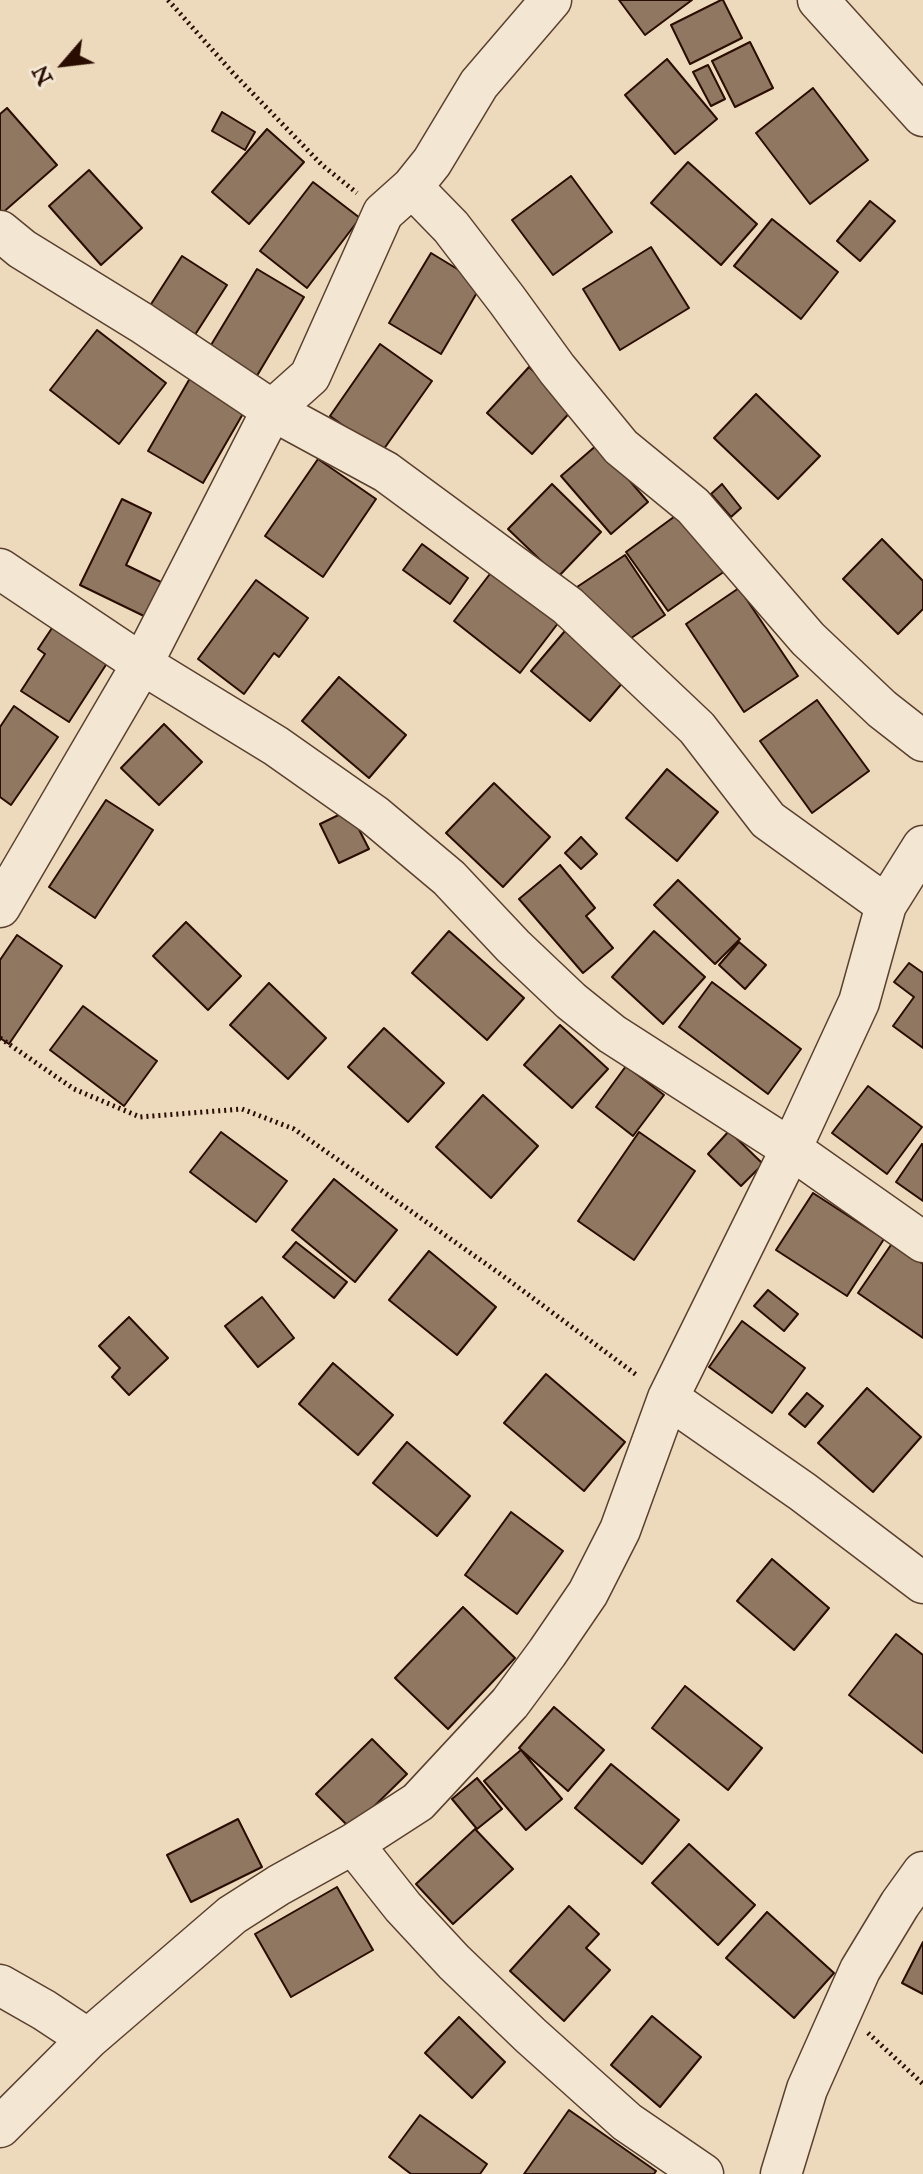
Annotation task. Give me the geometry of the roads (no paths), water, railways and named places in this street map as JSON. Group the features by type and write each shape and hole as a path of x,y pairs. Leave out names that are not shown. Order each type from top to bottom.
{"street":[{"path":"0,907 142,664 272,410 310,376 398,200 432,162 479,84 551,0"},
{"path":"818,0 923,116"},
{"path":"398,200 451,227 557,369 621,447 693,506 808,639 882,709 923,741"},
{"path":"0,231 22,249 142,323 272,410 386,472 568,606 697,728 768,820 886,905"},
{"path":"0,569 142,664 276,746 374,815 449,878 513,946 571,1001 612,1034 791,1149 923,1242"},
{"path":"0,2127 88,2039 232,1915 418,1802 510,1703 547,1653 588,1593 620,1530 668,1398 791,1149 859,1002 886,905 923,846"},
{"path":"668,1398 803,1492 923,1583"},
{"path":"353,1844 403,1907 454,1962 530,2035 627,2122 703,2174"},
{"path":"781,2174 807,2089 860,1970 923,1872"},
{"path":"0,1985 88,2039"}]}
